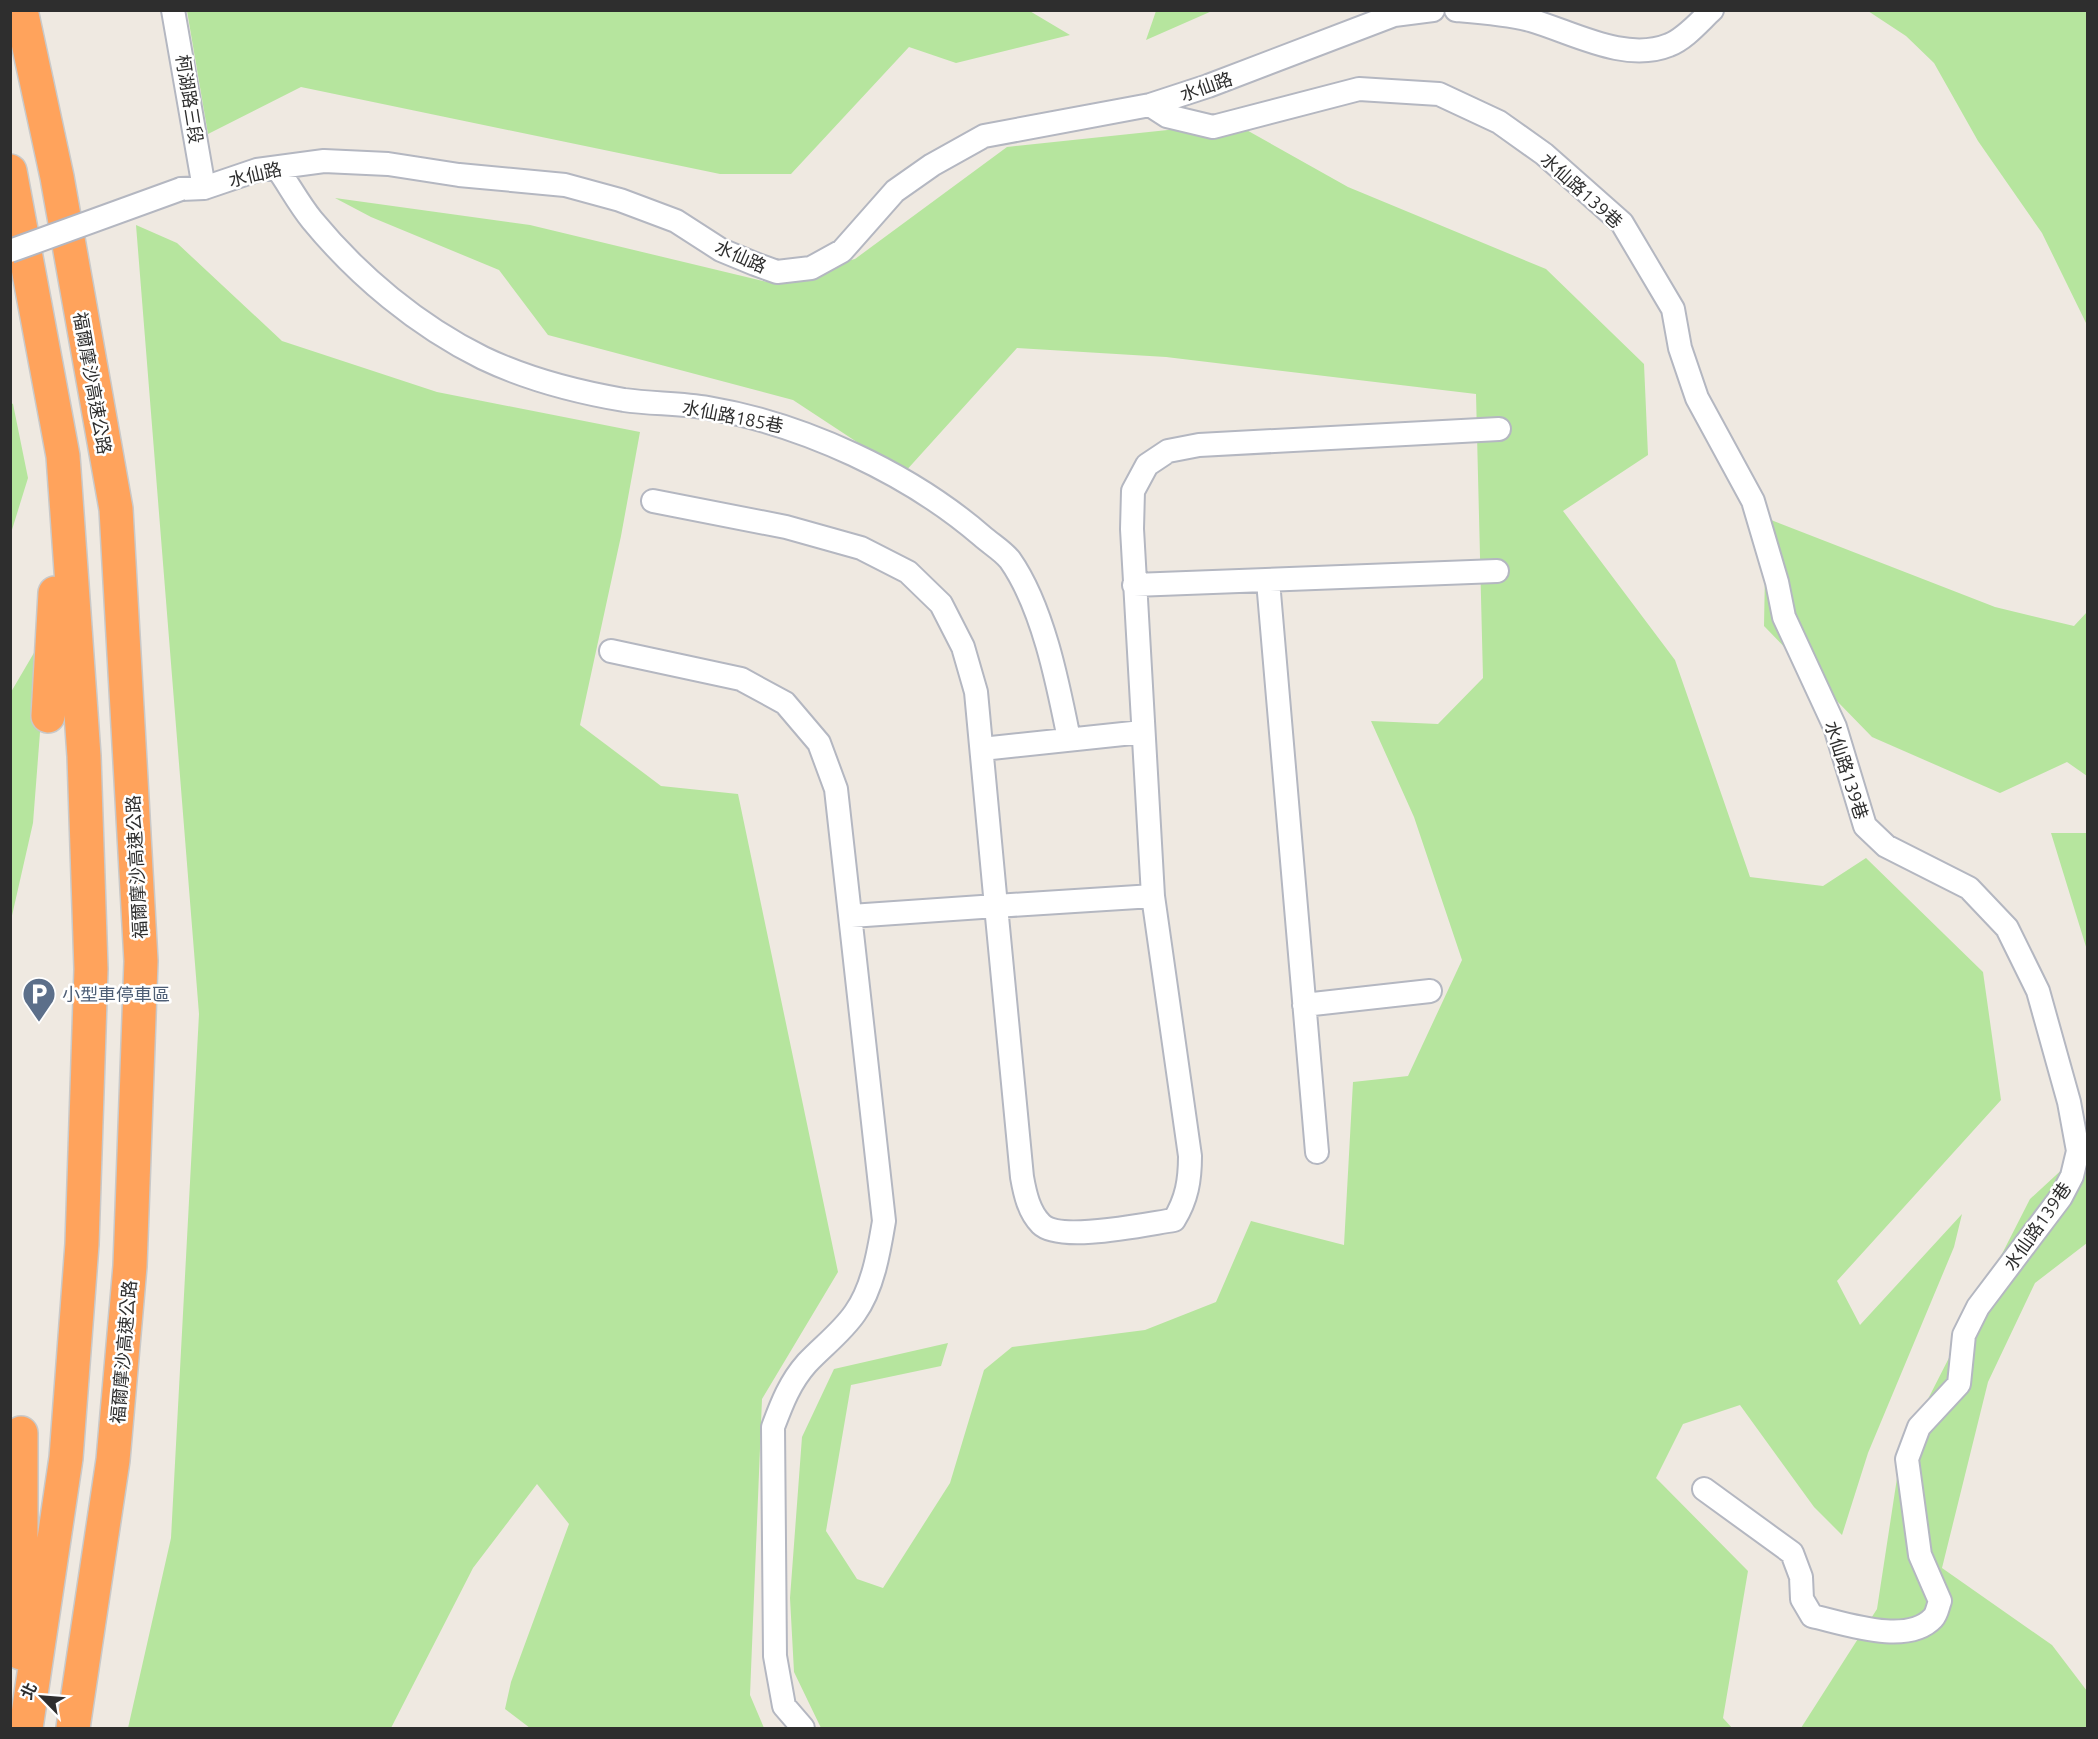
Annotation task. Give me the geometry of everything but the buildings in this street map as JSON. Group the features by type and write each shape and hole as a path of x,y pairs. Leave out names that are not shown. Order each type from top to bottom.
{"highway":[{"name":"福爾摩沙高速公路","path":"21,10 57,177 116,509 141,962 130,1266 114,1460 73,1728"},
{"path":"10,171 63,456 84,756 91,969 82,1244 66,1458 26,1728"},
{"path":"48,716 63,456"},
{"path":"21,1433 21,1728"}],"street":[{"name":"柯湖路三段","path":"173,10 192,189"},
{"name":"水仙路","path":"10,251 192,189 257,170 324,161 376,163 565,185 620,200 676,221 721,250 777,272 811,268 842,251 895,191 932,165 984,136 1150,105 1208,86 1394,15 1433,10"},
{"path":"1456,10 1528,20 1619,48 1645,50 1670,45 1712,10"},
{"name":"水仙路139巷","path":"1150,105 1167,116 1213,127 1359,89 1439,94 1499,122 1544,154 1622,223 1673,309 1680,348 1697,398 1754,501 1777,582 1784,617 1835,727 1865,826 1886,846 1969,888 2007,928 2038,991 2069,1102 2078,1151 2072,1176 2061,1197 1978,1306 1964,1335 1959,1384 1919,1427 1907,1459 1920,1555 1940,1601 1934,1617 1914,1630 1886,1632 1812,1616 1802,1599 1801,1577 1792,1553 1704,1489"},
{"name":"水仙路185巷","path":"277,168 312,219 358,270 423,323 484,358 552,384 625,400 708,408 789,427 882,469 962,519 1009,560 1037,614 1056,677 1070,739"},
{"path":"653,501 786,527 861,548 908,572 941,604 963,647 976,692 1024,1186 1028,1203 1042,1226 1070,1234 1174,1220 1185,1203 1190,1178 1190,1156 1153,896 1134,585 1133,491 1147,465 1168,451 1199,446 1499,429"},
{"path":"1134,585 1268,582 1497,571"},
{"path":"1268,582 1317,1152"},
{"path":"611,651 741,679 785,703 819,743 836,789 884,1221 869,1285 857,1311 785,1393 773,1427 775,1656 784,1707 803,1728"},
{"path":"982,749 1142,732"},
{"path":"851,916 1153,896"},
{"path":"1304,1005 1430,991"}],"green space":[{"path":"1028,10 1070,35 956,63 909,47 791,174 720,174 301,87 208,134 187,11"},
{"path":"1156,10 1212,11 1146,40"},
{"path":"1868,11 2087,11 2087,325 2042,233 1978,141 1934,63 1906,36"},
{"path":"1234,123 1348,187 1546,269 1644,364 1648,455 1563,511 1675,660 1750,877 1823,886 1866,858 1983,972 2001,1100 1837,1281 1860,1325 1962,1214 1954,1247 1868,1453 1842,1535 1814,1507 1740,1405 1683,1424 1656,1478 1748,1571 1723,1718 1732,1728 821,1728 794,1672 790,1598 802,1437 834,1369 948,1343 941,1366 851,1385 826,1531 857,1579 883,1588 950,1483 984,1370 1012,1347 1145,1330 1216,1302 1251,1221 1344,1245 1353,1082 1408,1076 1462,960 1414,817 1371,721 1438,724 1483,678 1476,394 1166,357 1017,348 904,473 793,400 548,335 499,270 371,217 335,198 530,225 767,282 855,259 1007,147"},
{"path":"136,225 177,243 282,341 437,392 640,432 621,536 580,725 661,786 738,794 838,1272 762,1399 750,1695 764,1728 530,1728 505,1709 511,1682 569,1524 537,1484 473,1568 391,1728 128,1728 171,1538 199,1014"},
{"path":"11,403 28,478 11,533"},
{"path":"1766,518 1995,607 2074,626 2087,612 2087,776 2067,762 2000,793 1872,737 1764,626"},
{"path":"48,629 33,823 11,920 11,692"},
{"path":"2051,833 2087,833 2087,950"},
{"path":"2081,1152 2087,1154 2087,1243 2035,1283 1988,1382 1942,1568 2052,1645 2087,1691 2087,1728 1801,1728 1877,1609 1901,1452 2030,1199"}],"place":[{"name":"小型車停車區","path":"39,1023"}]}
